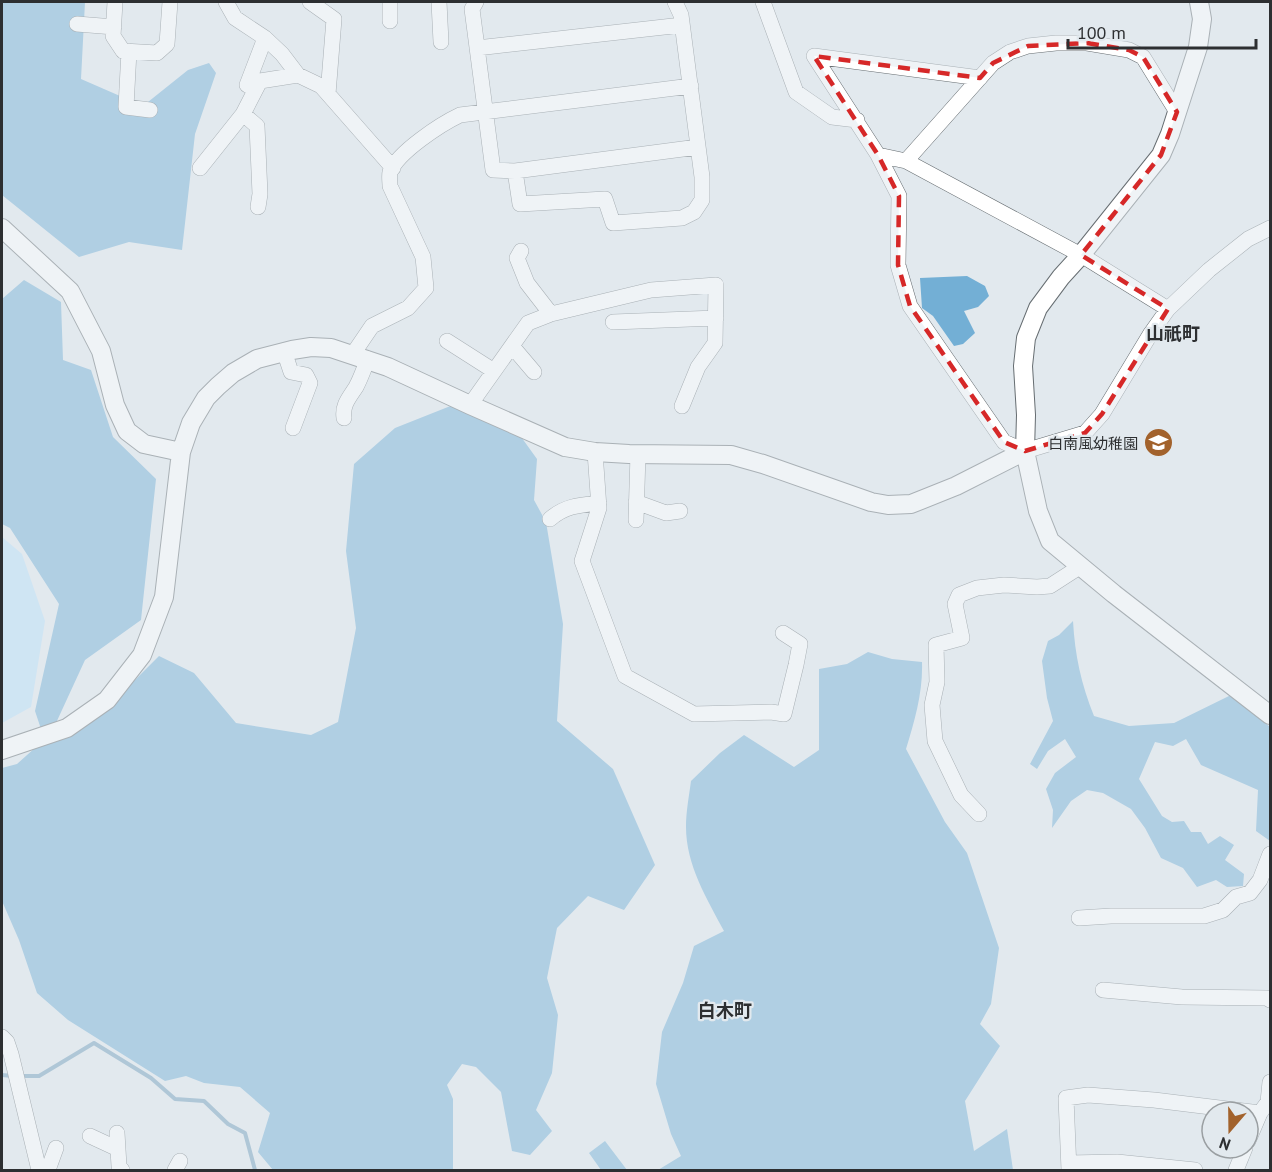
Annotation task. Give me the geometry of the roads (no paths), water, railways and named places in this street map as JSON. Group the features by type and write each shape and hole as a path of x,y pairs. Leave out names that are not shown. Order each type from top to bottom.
{"street":[{"path":"115,2 113,36 123,51 157,53 167,44 170,2"},
{"path":"226,2 235,18 265,38 282,54 298,75 321,86 393,168"},
{"path":"310,2 334,19 328,94"},
{"path":"390,2 390,21"},
{"path":"439,2 441,42"},
{"path":"476,2 472,9 493,171 515,171 698,147"},
{"path":"515,171 520,204 605,199 613,223 682,218 694,212 702,200 698,147 681,15 675,2"},
{"path":"763,2 796,93 832,117 857,120"},
{"path":"1199,2 1202,20 1198,47 1161,155 1038,308 1026,338 1023,366 1026,415 1025,451 1038,511 1050,541 1270,715"},
{"path":"77,24 114,27"},
{"path":"477,48 682,25"},
{"path":"247,85 265,38"},
{"path":"906,161 993,63 1010,52 1028,46 1087,43 1129,50 1143,57 1177,112"},
{"path":"129,51 126,107 150,110"},
{"path":"980,78 814,57 857,120 899,196 898,265 910,306 1004,442 1025,451"},
{"path":"200,168 243,114 260,81 298,75"},
{"path":"344,418 343,410 347,399 356,387 360,357 372,326 408,309 426,288 423,257 390,186 390,174 393,168 419,141 460,115 691,86"},
{"path":"243,114 257,126 260,194 258,207"},
{"path":"878,155 906,161 1081,255 1168,309"},
{"path":"2,228 70,291 101,351 115,405 127,431 144,444 181,452"},
{"path":"2,750 67,728 107,700 142,655 164,597 181,452 191,423 212,392 233,373 257,358 311,347 331,348 388,367 565,447 595,452 731,455 871,502 888,505 911,504 956,486 1025,451 1085,433 1102,414 1168,309 1209,270 1248,239 1270,228"},
{"path":"521,251 517,258 526,283 550,314"},
{"path":"470,405 528,323 550,314 651,290 716,285 715,343 698,367 682,406"},
{"path":"613,322 716,318"},
{"path":"447,340 494,370"},
{"path":"512,346 534,372"},
{"path":"284,351 291,372 306,375 309,382 293,428"},
{"path":"595,452 598,503 582,561 625,676 694,714 771,712 784,714 800,644 783,633"},
{"path":"636,520 638,454"},
{"path":"636,502 666,513 680,511"},
{"path":"550,519 559,511 570,506 598,503"},
{"path":"979,814 961,795 935,741 933,705 937,682 936,645 962,638 955,604 959,595 977,588 1004,585 1037,588 1050,586 1081,566"},
{"path":"1079,918 1204,916 1223,910 1236,897 1250,893 1260,880 1270,854"},
{"path":"1103,990 1182,997 1267,998 1270,1000"},
{"path":"2,1037 7,1042 11,1054 39,1170"},
{"path":"1195,1170 1117,1162 1069,1167 1066,1098 1088,1095 1154,1100 1268,1096 1260,1114"},
{"path":"117,1132 119,1166 122,1170"},
{"path":"90,1136 118,1149"},
{"path":"48,1170 56,1148"}],"waterway":[{"path":"20,1076 39,1076 94,1043 151,1078 175,1099 204,1101 228,1124 245,1133 255,1170"},
{"path":"2,1075 13,1076"}],"place":[{"name":"白南風幼稚園","path":"1159,443"}],"district":[{"name":"山祇町","path":"1173,333"},
{"name":"白木町","path":"725,1010"}]}
